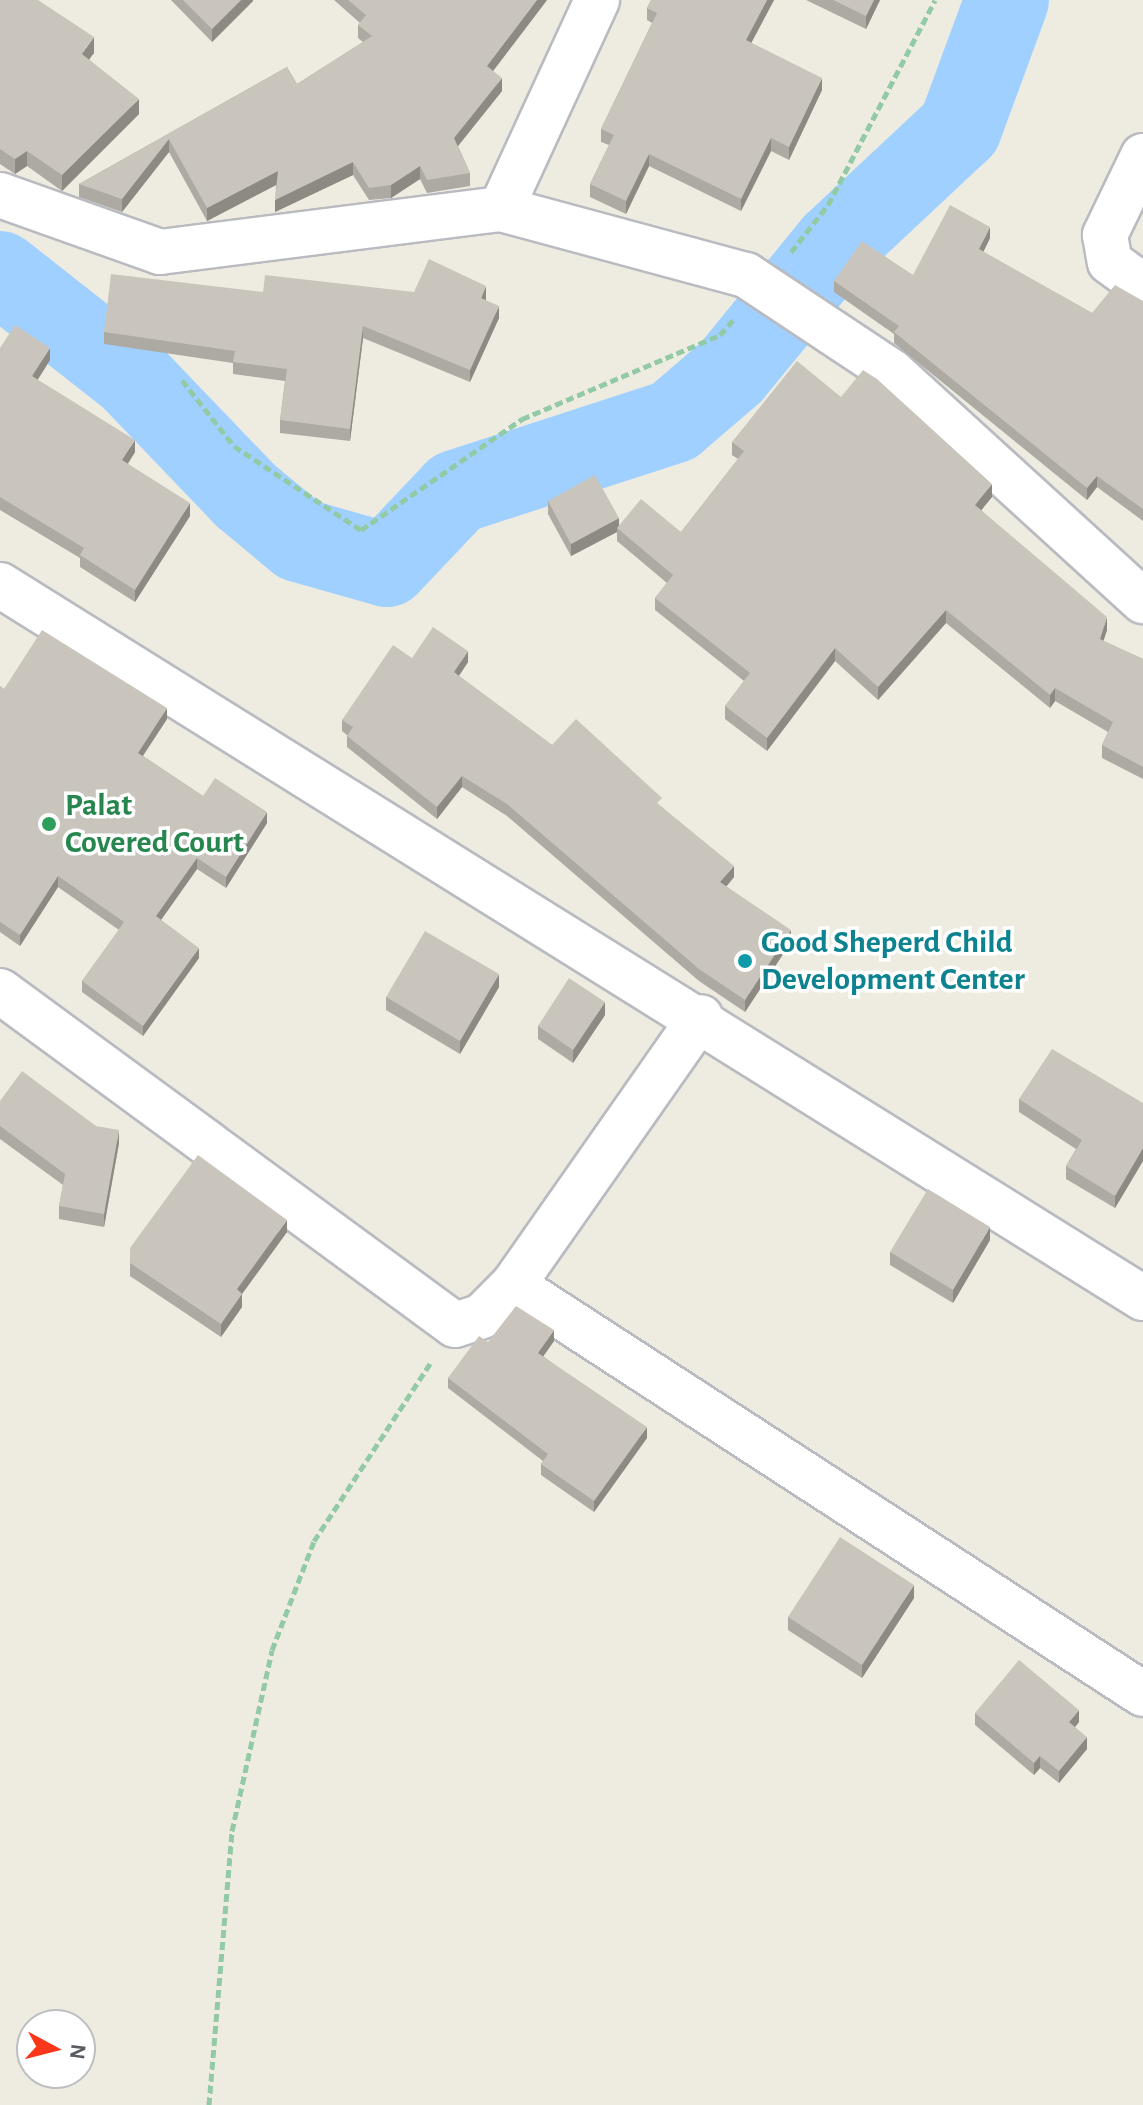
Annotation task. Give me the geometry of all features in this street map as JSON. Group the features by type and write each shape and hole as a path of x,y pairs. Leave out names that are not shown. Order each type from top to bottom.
{"street":[{"path":"501,209 597,0"},
{"path":"1143,156 1105,235 1110,262 1143,286"},
{"path":"0,195 160,252 501,209 649,244 773,291 844,335 954,423 1143,601"},
{"path":"0,585 701,1017 1143,1298"},
{"path":"0,991 455,1325 482,1316 513,1285 701,1017"},
{"path":"513,1285 1143,1694"}],"path":[{"path":"182,380 234,446 361,530 522,419 720,335 773,291 828,205 935,0"},
{"path":"209,2105 232,1831 272,1650 314,1541 455,1325"}],"building":[{"path":"0,0 38,0 94,37 82,54 139,99 62,175 27,151 15,159 0,149"},
{"path":"183,0 241,0 212,29"},
{"path":"348,0 537,0 487,66 502,78 454,138 470,173 427,180 420,166 391,185 369,188 353,162 275,200 278,171 207,208 169,139 122,199 79,184 287,67 297,84 372,36 358,25 366,15"},
{"path":"651,0 767,0 746,40 822,78 789,147 771,138 741,199 649,154 626,201 590,184 614,135 601,129 657,13 647,8"},
{"path":"833,0 874,0 866,16"},
{"path":"950,205 990,227 979,249 1092,313 1115,285 1143,301 1143,509 1097,476 1087,488 894,332 899,326 834,281 862,241 913,275"},
{"path":"429,259 486,286 481,298 499,306 470,370 363,326 350,429 280,420 287,369 233,362 235,351 104,332 111,274 263,292 265,275 414,292"},
{"path":"15,325 50,348 32,376 135,440 122,460 190,503 135,590 80,555 84,548 0,497 0,348"},
{"path":"797,361 841,397 863,370 877,379 992,484 975,505 1107,617 1100,639 1143,659 1143,767 1102,745 1113,722 1055,688 1050,695 946,610 878,687 835,648 767,738 725,706 750,673 655,598 673,575 617,528 641,499 681,532 744,451 732,442"},
{"path":"595,475 619,518 571,544 548,501"},
{"path":"433,627 468,651 454,672 552,745 576,719 662,798 657,803 734,866 720,882 791,930 745,1000 699,969 507,804 462,776 437,807 347,736 353,727 342,720 393,645 412,658"},
{"path":"42,630 167,708 138,753 203,796 215,778 267,812 226,877 197,858 156,916 199,948 143,1026 82,981 124,922 58,876 20,935 0,922 0,686 4,689"},
{"path":"425,931 499,974 460,1041 386,997"},
{"path":"569,978 605,1002 573,1050 538,1026"},
{"path":"1052,1049 1143,1103 1143,1148 1115,1196 1066,1166 1082,1140 1019,1099"},
{"path":"22,1071 96,1126 119,1130 104,1214 59,1206 65,1174 0,1126 0,1101"},
{"path":"198,1155 287,1220 237,1289 242,1294 221,1324 130,1263 130,1248"},
{"path":"928,1189 990,1227 953,1290 890,1252"},
{"path":"516,1306 554,1330 538,1353 647,1427 594,1501 541,1464 548,1454 448,1378 479,1336 488,1342"},
{"path":"840,1537 914,1585 862,1665 788,1617"},
{"path":"1019,1660 1079,1710 1069,1722 1087,1737 1059,1771 1040,1756 1034,1763 975,1713"}],"waterway":[{"path":"0,273 131,376 245,495 299,540 387,565 456,492 674,421 731,372 835,245 960,128 1007,0"}],"place":[{"name":"Palat Covered Court","path":"49,824"},
{"name":"Good Sheperd Child Development Center","path":"745,961"}]}
